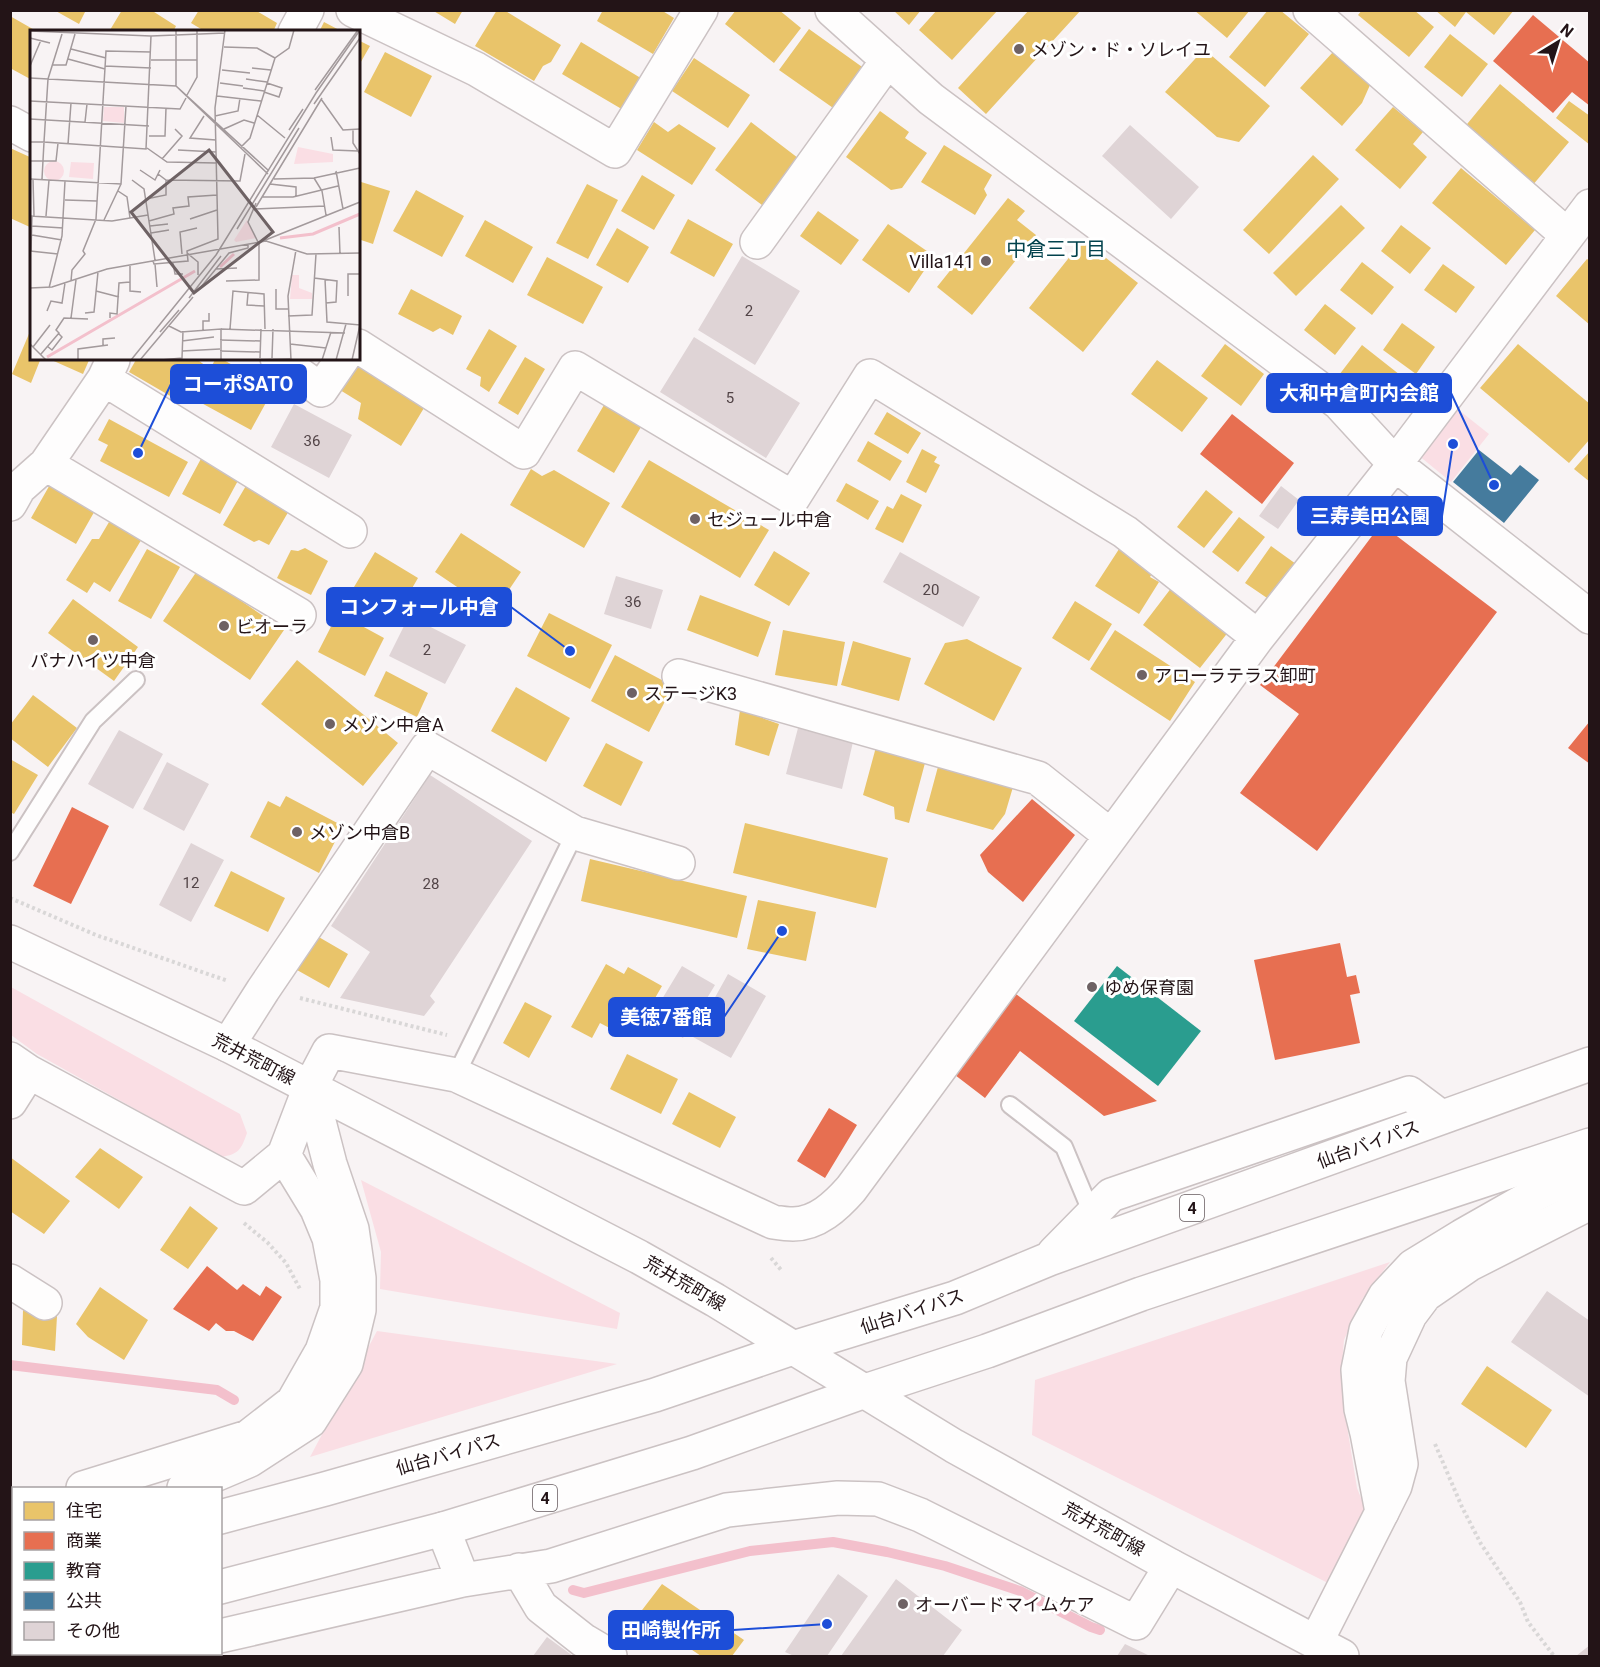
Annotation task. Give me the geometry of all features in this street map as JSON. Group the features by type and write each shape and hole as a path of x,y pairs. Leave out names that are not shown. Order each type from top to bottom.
{"main road":[{"path":"296,30 307,10"},
{"path":"353,10 476,69 615,151 701,10"},
{"path":"832,10 931,99 1339,404 1395,464 1590,617"},
{"path":"1310,10 1567,235"},
{"path":"758,242 888,60"},
{"path":"10,123 30,134"},
{"path":"10,1102 20,1065 244,1188 284,1155 310,1087 329,1051 456,1075 773,1222 795,1224 814,1220 836,1206 851,1189 1258,637 1395,464 1590,206"},
{"path":"360,347 524,452 575,368 793,498 870,376 1125,532 1258,637"},
{"path":"280,360 321,390 342,360"},
{"path":"10,504 19,488 46,464 109,368 350,531"},
{"path":"46,464 299,615"},
{"path":"679,676 1038,778 1111,836"},
{"path":"228,1044 427,748 575,833 678,863"},
{"name":"荒井荒町線","path":"10,942 228,1044 639,1257 715,1300 954,1446 1330,1652"},
{"name":"仙台バイパス","path":"222,1516 655,1395 794,1348 955,1299 1049,1258 1590,1064"},
{"path":"186,1487 250,1460 310,1421 346,1364 359,1310 352,1229 330,1164 310,1087"},
{"path":"1049,1258 1111,1195 1409,1093 1441,1117"},
{"name":"4","path":"222,1586 443,1529 692,1453 865,1391 987,1351 1141,1294 1590,1145"},
{"path":"86,1487 248,1437 293,1402 322,1351 337,1308 337,1280 329,1238 317,1209 284,1155"},
{"path":"1382,1512 1361,1409 1358,1370 1366,1330 1385,1296 1413,1266 1538,1193 1590,1168"},
{"path":"1330,1652 1382,1512 1395,1486 1401,1464 1388,1381 1390,1358 1410,1315 1425,1295 1470,1264 1590,1203"},
{"path":"10,1281 45,1303"},
{"path":"222,1636 464,1580 551,1566 727,1510 838,1498 878,1499 920,1515 1136,1623 1171,1566"},
{"path":"443,1529 464,1580"},
{"path":"519,1570 541,1607 583,1640 610,1656"}],"lane":[{"path":"10,852 93,721 136,680"},
{"path":"456,1075 575,833"},
{"path":"1010,1105 1064,1147 1092,1214"}],"path":[{"path":"10,898 96,934 230,982"},
{"path":"295,997 446,1035"},
{"path":"1434,1441 1462,1507 1481,1544 1520,1602 1528,1622 1554,1656"}],"shaded area":[{"path":"1455,407 1489,434 1451,482 1418,455"},
{"path":"11,987 240,1114 247,1133 241,1147 236,1153 221,1157 37,1054 11,1035"},
{"path":"361,1180 620,1313 617,1329 380,1289 381,1252"},
{"path":"1390,1262 1363,1298 1344,1340 1341,1376 1346,1420 1357,1488 1367,1513 1330,1584 1032,1435 1035,1380"},
{"path":"377,1331 617,1364 310,1457"}],"building: 住宅":[{"path":"54,10 86,10 79,24"},
{"path":"122,10 151,10 176,26 174,30 110,30"},
{"path":"199,10 255,10 277,23 274,30 203,30 191,23"},
{"path":"432,10 463,10 455,24"},
{"path":"497,10 504,10 561,45 551,62 543,66 534,81 475,46"},
{"path":"603,10 661,10 674,18 653,54 597,21"},
{"path":"736,10 779,10 801,28 774,63 725,24"},
{"path":"893,10 921,10 909,25"},
{"path":"937,10 998,10 952,60 919,30"},
{"name":"メゾン・ド・ソレイユ","path":"1029,10 1081,10 986,114 958,88"},
{"path":"1194,10 1250,10 1227,38"},
{"path":"1268,10 1280,10 1309,34 1265,87 1229,57"},
{"path":"1362,10 1414,10 1434,27 1409,57 1358,15"},
{"path":"1435,10 1514,10 1494,35 1466,12 1455,27"},
{"path":"10,16 34,30 30,30 30,79 10,68"},
{"path":"324,22 339,30 320,30"},
{"path":"809,29 865,69 836,110 779,70"},
{"path":"1450,34 1488,64 1462,97 1424,67"},
{"path":"360,41 370,46 360,64"},
{"path":"581,42 644,80 625,111 562,74"},
{"path":"1204,49 1270,106 1239,142 1217,137 1165,92"},
{"path":"385,52 432,76 411,117 364,92"},
{"path":"1333,52 1370,85 1362,103 1342,126 1300,88"},
{"path":"694,58 750,95 728,128 672,91"},
{"path":"1500,84 1569,142 1532,186 1463,129"},
{"path":"1569,101 1590,116 1590,145 1556,118"},
{"path":"1393,107 1423,132 1413,144 1427,157 1400,189 1355,150"},
{"path":"880,111 909,132 905,138 927,153 902,188 891,190 846,157"},
{"path":"654,122 668,132 679,124 716,148 692,185 637,150"},
{"path":"751,122 798,158 762,205 715,170"},
{"path":"944,145 992,175 984,189 987,195 975,215 921,182"},
{"path":"10,148 30,157 30,227 10,218"},
{"path":"1313,155 1339,179 1269,254 1243,230"},
{"path":"1461,168 1535,230 1506,265 1432,203"},
{"path":"642,175 675,195 654,230 621,211"},
{"path":"360,182 390,191 373,244 360,240"},
{"path":"587,184 618,200 588,259 556,243"},
{"path":"416,190 464,216 442,257 393,231"},
{"name":"Villa141","path":"1008,198 1025,211 1017,220 1036,235 972,315 937,287"},
{"path":"1341,205 1365,228 1296,296 1273,273"},
{"path":"818,211 859,240 841,265 800,236"},
{"path":"688,219 733,244 714,277 670,253"},
{"path":"485,220 533,247 513,283 465,256"},
{"path":"888,224 934,256 909,293 862,260"},
{"path":"1401,225 1431,248 1410,274 1381,251"},
{"path":"617,228 649,247 628,283 596,265"},
{"path":"1083,240 1138,283 1083,352 1029,308"},
{"path":"547,257 603,287 583,324 527,295"},
{"path":"1587,259 1590,261 1590,325 1556,296"},
{"path":"1362,262 1394,287 1372,315 1340,290"},
{"path":"1443,264 1475,287 1456,313 1424,290"},
{"path":"411,289 462,316 453,335 440,328 433,332 398,314"},
{"path":"1325,304 1356,328 1335,355 1304,330"},
{"path":"1402,323 1435,347 1416,374 1383,350"},
{"path":"489,329 517,346 489,392 480,386 481,377 466,369"},
{"path":"30,331 30,360 40,360 31,383 12,374"},
{"path":"1225,344 1264,374 1241,406 1201,376"},
{"path":"1518,344 1590,404 1590,439 1569,463 1480,388"},
{"path":"1362,345 1409,382 1386,411 1339,375"},
{"path":"525,357 545,369 518,415 498,403"},
{"path":"52,360 89,360 83,374"},
{"path":"136,360 198,360 206,366 184,404 129,372"},
{"path":"215,360 224,360 274,388 251,430 194,399"},
{"path":"359,360 427,403 401,446 358,419 361,403 340,390"},
{"path":"1157,360 1208,398 1182,432 1131,394"},
{"path":"604,405 641,427 614,473 577,451"},
{"path":"887,412 921,433 908,454 874,434"},
{"path":"109,419 188,462 169,497 100,461 108,445 98,440"},
{"path":"868,441 902,461 890,481 857,461"},
{"path":"922,449 937,457 934,462 940,465 926,493 906,482"},
{"path":"1590,451 1590,482 1574,469"},
{"path":"203,455 241,475 220,514 182,494"},
{"name":"セジュール中倉","path":"649,460 769,530 740,578 621,507"},
{"path":"531,469 542,476 554,470 610,503 584,548 510,505"},
{"path":"52,481 97,507 76,544 31,518"},
{"path":"846,483 879,501 868,520 836,501"},
{"path":"247,484 290,509 269,545 259,540 254,542 223,525"},
{"path":"1206,490 1233,512 1204,548 1177,527"},
{"path":"901,494 922,505 903,543 875,529 887,506 893,509"},
{"path":"112,517 143,537 110,592 94,582 87,593 66,580 92,539 99,539"},
{"path":"1239,517 1265,537 1238,572 1212,552"},
{"path":"461,533 521,572 494,612 435,572"},
{"path":"1121,546 1155,568 1150,577 1159,582 1139,614 1095,586"},
{"path":"1271,546 1296,564 1270,600 1245,583"},
{"path":"305,548 328,561 311,595 277,578 291,550 298,551"},
{"path":"147,549 180,567 151,619 118,601"},
{"path":"774,551 810,573 789,606 754,585"},
{"path":"375,552 418,578 397,614 354,587"},
{"name":"ビオーラ","path":"197,571 284,630 250,680 163,621"},
{"path":"1172,587 1229,631 1200,668 1143,625"},
{"path":"700,595 771,622 758,657 687,630"},
{"name":"パナハイツ中倉","path":"73,599 138,647 114,681 48,633"},
{"path":"1075,601 1112,624 1089,661 1052,638"},
{"path":"338,613 384,638 365,676 318,652"},
{"path":"549,613 612,645 590,689 527,656"},
{"path":"783,630 845,642 837,686 775,675"},
{"name":"アローラテラス卸町","path":"1115,630 1195,682 1170,721 1090,669"},
{"path":"967,639 1022,668 994,721 924,684 945,643"},
{"path":"853,641 911,658 899,701 841,685"},
{"name":"ステージK3","path":"615,655 673,686 649,732 591,701"},
{"name":"メゾン中倉A","path":"297,660 398,743 363,786 261,704"},
{"path":"386,671 428,693 417,717 374,696"},
{"path":"516,687 570,718 546,762 491,731"},
{"path":"33,695 77,728 48,767 10,738 10,725"},
{"path":"740,710 779,724 769,756 735,745"},
{"path":"606,743 643,762 621,806 583,786"},
{"path":"876,747 925,763 909,823 895,819 894,807 863,795"},
{"path":"10,759 38,775 14,814 10,812"},
{"path":"939,763 1013,787 1005,814 993,830 926,811"},
{"name":"メゾン中倉B","path":"286,796 343,826 319,873 250,837 268,801 280,807"},
{"path":"745,823 888,858 876,908 733,873"},
{"path":"590,859 747,896 737,938 581,901"},
{"path":"231,871 285,898 268,932 214,906"},
{"path":"758,900 816,912 806,961 747,949"},
{"path":"317,936 348,954 329,988 297,970"},
{"path":"606,964 624,974 628,967 662,986 647,1012 635,1005 619,1033 600,1023 592,1038 571,1027"},
{"path":"525,1002 552,1016 529,1058 503,1043"},
{"path":"627,1054 678,1079 661,1114 610,1089"},
{"path":"689,1092 736,1117 720,1148 672,1124"},
{"path":"100,1148 143,1177 119,1209 75,1177"},
{"path":"10,1157 70,1201 44,1234 10,1211"},
{"path":"190,1206 218,1228 188,1269 160,1250"},
{"path":"100,1287 148,1320 124,1360 88,1337 76,1324"},
{"path":"23,1310 57,1316 55,1351 22,1345"},
{"path":"1487,1366 1552,1410 1526,1448 1461,1404"},
{"path":"662,1584 744,1640 732,1656 701,1656 639,1614"}],"building: 商業":[{"path":"1533,15 1590,63 1590,106 1572,92 1553,113 1493,61"},
{"path":"1232,414 1294,463 1262,504 1200,454"},
{"path":"1381,524 1497,612 1317,851 1240,793 1299,714 1260,685"},
{"path":"1590,721 1590,764 1568,748"},
{"path":"1032,799 1075,835 1023,902 988,872 980,855"},
{"path":"72,807 109,826 71,904 33,886"},
{"path":"1340,943 1347,977 1356,975 1360,993 1350,995 1360,1043 1275,1060 1254,960"},
{"path":"1016,994 1157,1101 1104,1116 1020,1051 985,1098 955,1075"},
{"path":"829,1108 857,1125 825,1178 797,1161"},
{"path":"207,1266 237,1290 243,1284 260,1296 266,1286 282,1297 253,1341 234,1331 226,1331 216,1323 209,1331 173,1309"}],"building: 教育":[{"path":"1117,966 1201,1031 1158,1086 1074,1021"}],"building: 公共":[{"path":"1479,450 1511,475 1520,465 1539,480 1504,523 1453,482"}],"building: その他":[{"path":"1130,125 1199,187 1171,219 1102,156"},
{"path":"742,256 800,291 755,365 698,330"},
{"path":"694,337 800,403 766,458 660,392"},
{"path":"294,404 352,435 329,478 271,447"},
{"path":"1281,486 1299,500 1278,529 1259,516"},
{"path":"900,552 980,597 963,627 883,582"},
{"path":"616,576 663,590 651,629 604,614"},
{"path":"409,616 466,645 445,684 389,656"},
{"path":"798,728 853,742 842,789 786,774"},
{"path":"119,730 163,754 133,809 88,784"},
{"path":"167,762 209,784 184,831 143,809"},
{"path":"430,775 532,841 430,996 435,1002 424,1016 340,998 370,952 331,926"},
{"path":"191,843 224,860 191,922 159,905"},
{"path":"682,966 715,985 683,1038 650,1019"},
{"path":"728,974 766,996 731,1058 693,1037"},
{"path":"1547,1291 1590,1321 1590,1397 1511,1342"},
{"path":"838,1574 868,1596 827,1656 794,1656 785,1652"},
{"name":"オーバードマイムケア","path":"896,1579 962,1630 943,1656 841,1656"},
{"path":"547,1637 573,1656 533,1656"},
{"path":"1125,1644 1150,1656 1117,1656"},
{"path":"1590,1645 1590,1656 1576,1656"}],"waterway":[{"path":"10,1365 217,1390 234,1400"},
{"path":"573,1590 584,1593 750,1551 833,1542 945,1566 1020,1591 1100,1630"}],"place":[{"name":"メゾン・ド・ソレイユ","path":"1019,49"},
{"name":"Villa141","path":"986,261"},
{"name":"三寿美田公園","path":"1453,444"},
{"name":"コーポSATO","path":"138,453"},
{"name":"大和中倉町内会館","path":"1494,485"},
{"name":"セジュール中倉","path":"695,519"},
{"name":"ビオーラ","path":"224,626"},
{"name":"パナハイツ中倉","path":"93,640"},
{"name":"コンフォール中倉","path":"570,651"},
{"name":"アローラテラス卸町","path":"1142,675"},
{"name":"ステージK3","path":"632,693"},
{"name":"メゾン中倉A","path":"330,724"},
{"name":"メゾン中倉B","path":"297,832"},
{"name":"美徳7番館","path":"782,931"},
{"name":"ゆめ保育園","path":"1092,987"},
{"name":"オーバードマイムケア","path":"903,1604"},
{"name":"田崎製作所","path":"827,1624"}],"district":[{"name":"中倉三丁目","path":"1056,249"}]}
